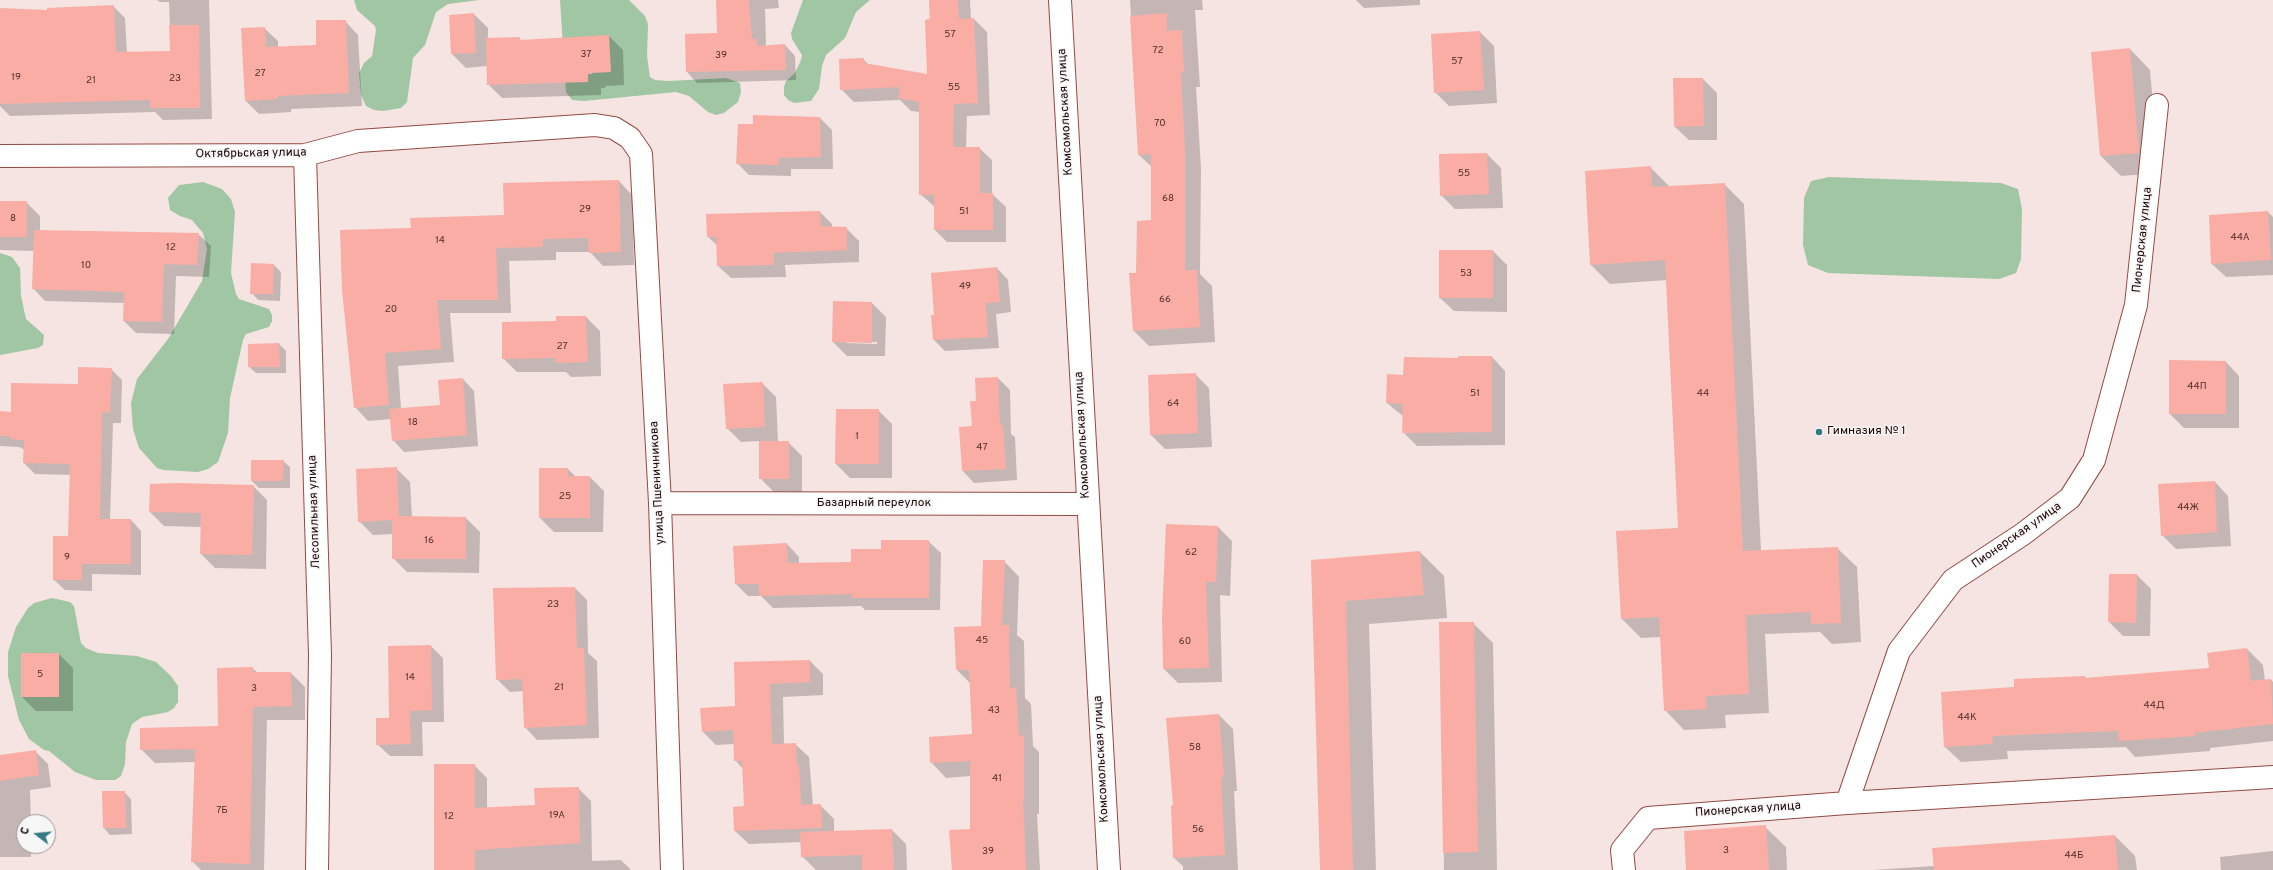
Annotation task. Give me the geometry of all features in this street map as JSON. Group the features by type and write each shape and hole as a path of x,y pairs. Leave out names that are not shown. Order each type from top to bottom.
{"street":[{"name":"Комсомольская улица","path":"1060,0 1087,504 1109,870"},
{"name":"Пионерская улица","path":"1847,803 1899,651 1953,580 2023,534 2070,498 2094,460 2136,305 2157,105"},
{"name":"Октябрьская улица","path":"0,156 305,155 358,141 595,125"},
{"name":"улица Пшеничникова","path":"595,125 614,128 630,138 641,154 660,503 672,870"},
{"name":"Лесопильная улица","path":"305,155 319,648 317,870"},
{"name":"Базарный переулок","path":"660,503 1087,504"},
{"name":"Пионерская улица","path":"1624,870 1622,850 1648,818 1847,803 2273,777"}],"green space":[{"path":"354,0 479,0 448,4 436,12 425,45 413,58 407,102 401,108 383,111 374,110 366,106 361,95 359,73 364,63 372,56 376,30 375,26 357,10"},
{"path":"560,0 629,0 645,16 648,24 647,56 650,77 655,80 668,81 726,78 740,83 741,92 738,102 724,113 716,115 708,112 689,96 676,92 584,101 572,100 566,92"},
{"path":"803,0 870,0 856,12 845,38 826,55 822,66 819,89 811,101 794,103 788,100 784,95 784,87 786,81 795,73 801,60 802,55 792,39 791,33"},
{"path":"1829,177 2001,183 2018,189 2022,209 2021,259 2016,273 1999,279 1828,273 1808,265 1803,245 1804,198 1811,181"},
{"path":"203,182 222,189 231,199 235,212 231,273 236,294 239,299 269,309 272,315 272,321 269,327 246,334 243,340 230,398 228,433 218,462 208,469 198,472 163,470 157,468 139,448 133,429 131,403 137,379 168,339 202,281 207,249 203,233 192,220 180,216 170,210 168,198 179,185"},
{"path":"0,253 12,257 20,268 21,296 26,319 44,335 43,345 38,348 0,355"},
{"path":"52,598 70,602 74,606 81,643 86,648 98,653 137,656 156,662 171,676 178,686 178,702 174,708 168,712 142,717 132,724 126,742 125,764 121,776 115,780 96,780 75,772 49,751 44,750 29,739 19,720 8,676 8,652 16,627 28,608 34,603"}],"building":[{"path":"716,0 749,0 752,39 756,39 757,46 785,44 786,70 686,72 685,34 717,33"},
{"path":"929,0 958,0 959,19 974,18 978,103 954,104 953,147 980,147 980,193 993,193 993,230 934,230 934,195 919,195 919,102 898,98 900,87 840,90 839,59 864,58 864,63 927,74 925,20 930,19"},
{"path":"114,5 116,52 170,51 169,25 199,25 200,108 150,108 150,100 0,104 0,8 47,10 47,8"},
{"path":"474,13 476,53 451,54 449,15"},
{"path":"1167,13 1167,31 1182,30 1184,71 1181,72 1185,152 1185,270 1197,270 1200,327 1133,331 1129,273 1136,273 1137,221 1151,220 1151,154 1138,155 1130,16"},
{"path":"316,20 346,20 349,93 278,96 278,99 245,101 241,28 265,27 266,47 316,45"},
{"path":"1480,31 1484,90 1434,93 1431,34"},
{"path":"609,35 611,72 588,74 588,82 487,85 486,38 520,37 520,40"},
{"path":"2130,48 2139,153 2100,156 2091,52"},
{"path":"1673,78 1703,78 1704,126 1674,127"},
{"path":"753,115 820,117 821,157 779,158 779,165 736,164 738,124 753,124"},
{"path":"1487,153 1489,194 1440,196 1439,154"},
{"path":"1651,166 1652,187 1725,183 1743,551 1838,547 1841,623 1811,624 1811,612 1746,615 1749,694 1706,696 1707,709 1664,711 1659,617 1621,619 1616,531 1678,528 1665,260 1590,265 1585,171"},
{"path":"619,180 621,252 589,253 588,238 543,239 543,247 496,248 498,300 437,300 441,349 385,353 389,405 354,408 342,290 340,230 411,228 410,218 504,215 503,183"},
{"path":"0,201 27,201 27,237 0,237"},
{"path":"820,211 821,226 847,227 847,250 773,253 774,265 717,266 716,237 707,237 706,214"},
{"path":"2268,211 2271,260 2211,264 2209,215"},
{"path":"34,230 199,233 197,265 164,264 162,322 123,321 124,292 32,289"},
{"path":"1439,250 1493,250 1493,298 1439,298"},
{"path":"251,263 274,264 273,294 250,294"},
{"path":"997,267 1000,302 986,303 988,337 933,340 931,315 934,315 931,273"},
{"path":"833,301 872,302 872,343 832,342"},
{"path":"556,316 586,316 588,362 556,363 556,358 502,359 502,322 556,321"},
{"path":"279,343 280,367 248,367 248,344"},
{"path":"1458,356 1492,356 1492,432 1402,433 1403,404 1386,403 1387,374 1403,375 1404,357 1458,358"},
{"path":"2169,360 2226,361 2226,414 2169,414"},
{"path":"78,367 112,368 110,413 102,412 100,519 131,519 131,564 82,564 82,580 53,580 53,536 68,536 70,464 23,463 24,440 10,439 10,436 0,436 0,411 11,412 11,383 78,384"},
{"path":"1196,373 1198,433 1150,435 1148,375"},
{"path":"998,377 1000,425 1003,425 1006,469 962,471 959,427 972,426 970,401 976,401 975,378"},
{"path":"463,378 467,435 392,441 389,409 440,405 438,380"},
{"path":"763,382 765,427 726,429 723,384"},
{"path":"836,409 879,409 879,464 835,464"},
{"path":"759,441 789,441 789,479 759,479"},
{"path":"251,460 284,460 283,481 251,481"},
{"path":"397,467 399,516 466,517 466,559 392,559 392,520 358,522 356,469"},
{"path":"539,468 568,468 568,476 590,476 590,518 539,518"},
{"path":"2215,481 2217,532 2161,536 2158,484"},
{"path":"177,483 254,485 252,555 200,554 201,513 149,512 150,484"},
{"path":"1166,524 1218,526 1216,582 1206,582 1209,668 1163,669 1162,616"},
{"path":"881,540 929,540 929,598 852,598 852,594 759,596 759,584 735,584 733,546 787,543 788,563 851,562 851,549 881,549"},
{"path":"1420,551 1424,595 1346,601 1353,870 1320,870 1311,560"},
{"path":"983,560 1005,560 1002,625 1009,625 1010,688 1016,687 1019,736 1024,735 1023,799 1026,870 952,870 949,830 970,829 970,761 930,763 929,737 972,734 969,670 956,670 954,627 981,626"},
{"path":"2109,574 2137,574 2136,623 2108,622"},
{"path":"575,587 577,648 584,648 587,725 524,728 522,679 496,680 493,588"},
{"path":"1439,622 1474,622 1478,852 1443,853"},
{"path":"431,645 432,710 410,711 411,744 376,745 376,718 389,718 388,646"},
{"path":"2247,648 2251,681 2271,679 2273,724 2194,733 2195,736 2119,741 2118,731 1992,736 1993,744 1944,747 1941,692 2014,687 2014,679 2085,676 2085,678 2209,668 2207,653"},
{"path":"21,653 59,653 59,697 21,697"},
{"path":"810,660 810,682 770,684 772,744 796,743 797,764 799,764 801,805 821,804 822,828 734,831 733,807 744,806 742,761 734,761 733,730 702,732 700,708 735,706 734,662"},
{"path":"253,667 253,672 291,672 292,706 253,707 250,864 191,862 195,749 140,750 140,728 218,726 217,668"},
{"path":"1219,714 1224,777 1221,777 1225,855 1173,858 1171,806 1173,805 1166,718"},
{"path":"36,750 39,775 0,781 0,755"},
{"path":"434,764 475,764 475,808 535,805 534,788 579,787 580,843 475,850 475,870 434,870"},
{"path":"102,791 125,791 126,828 103,828"},
{"path":"1766,825 1769,870 1686,870 1684,831"},
{"path":"892,829 894,870 862,870 862,855 801,857 800,832"},
{"path":"2115,835 2118,870 1934,870 1932,848"}],"place":[{"name":"Гимназия № 1","path":"1819,432"}]}
